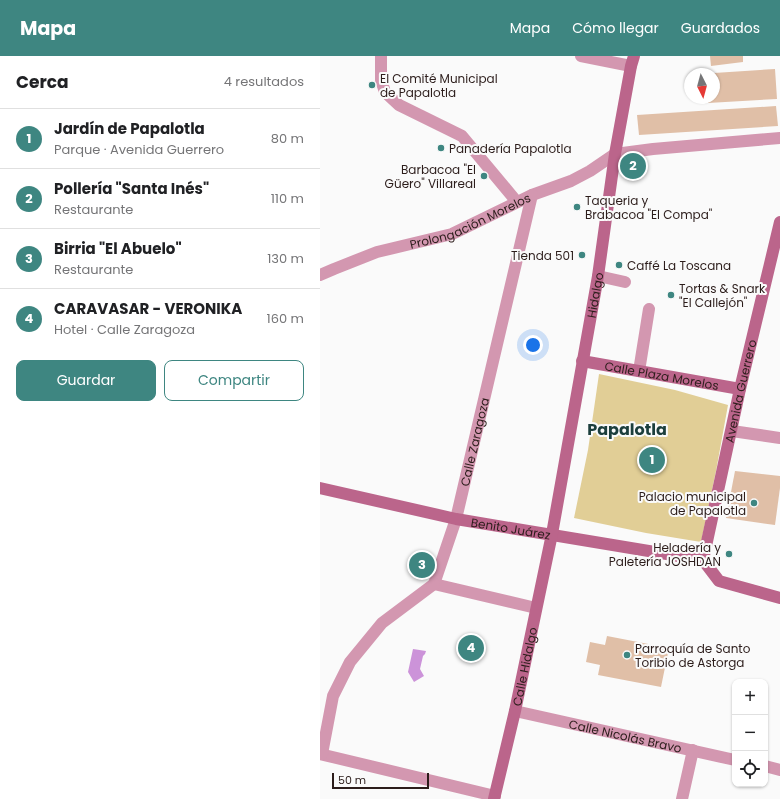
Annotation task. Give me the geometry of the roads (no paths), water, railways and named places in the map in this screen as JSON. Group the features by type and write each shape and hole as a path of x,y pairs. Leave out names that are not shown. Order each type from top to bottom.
{"main road":[{"name":"Hidalgo","path":"552,534 598,276 615,154 633,61"},
{"name":"Avenida Guerrero","path":"703,560 740,389 780,222"},
{"name":"Calle Plaza Morelos","path":"582,361 740,389"},
{"name":"Benito Juárez","path":"320,488 456,518 703,560"},
{"name":"Calle Hidalgo","path":"494,797 515,711 552,534"},
{"path":"703,560 719,581 780,598"}],"street":[{"path":"381,56 381,80 385,92 399,104 462,136 517,202"},
{"path":"580,56 633,61"},
{"path":"615,154 653,149 780,138"},
{"name":"Prolongación Morelos","path":"320,275 334,268 377,252 452,234 532,195 572,181 615,154"},
{"name":"Calle Zaragoza","path":"434,584 456,518 532,195"},
{"path":"598,276 625,282"},
{"path":"640,371 649,309"},
{"path":"732,431 780,438"},
{"path":"494,797 321,754 334,696 350,662 382,623 434,584 536,608"},
{"name":"Calle Nicolás Bravo","path":"515,711 732,759"},
{"path":"682,799 693,750"},
{"path":"768,767 780,770"}],"place":[{"name":"El Comité Municipal de Papalotla","path":"372,85"},
{"name":"Panadería Papalotla","path":"441,148"},
{"name":"Pollería \"Santa Inés\"","path":"633,166"},
{"name":"Barbacoa \"El Güero\" Villareal","path":"484,176"},
{"name":"Taqueria y Brabacoa \"El Compa\"","path":"577,207"},
{"name":"Tienda 501","path":"582,255"},
{"name":"Caffé La Toscana","path":"619,265"},
{"name":"Tortas & Snark \"El Callejón\"","path":"671,295"},
{"name":"Jardín de Papalotla","path":"652,460"},
{"name":"Palacio municipal de Papalotla","path":"754,503"},
{"name":"Heladería y Paletería JOSHDAN","path":"729,554"},
{"name":"Birria \"El Abuelo\"","path":"422,565"},
{"name":"CARAVASAR - VERONIKA","path":"471,648"},
{"name":"Parroquía de Santo Toribio de Astorga","path":"627,655"}],"district":[{"name":"Papalotla","path":"627,429"}]}
